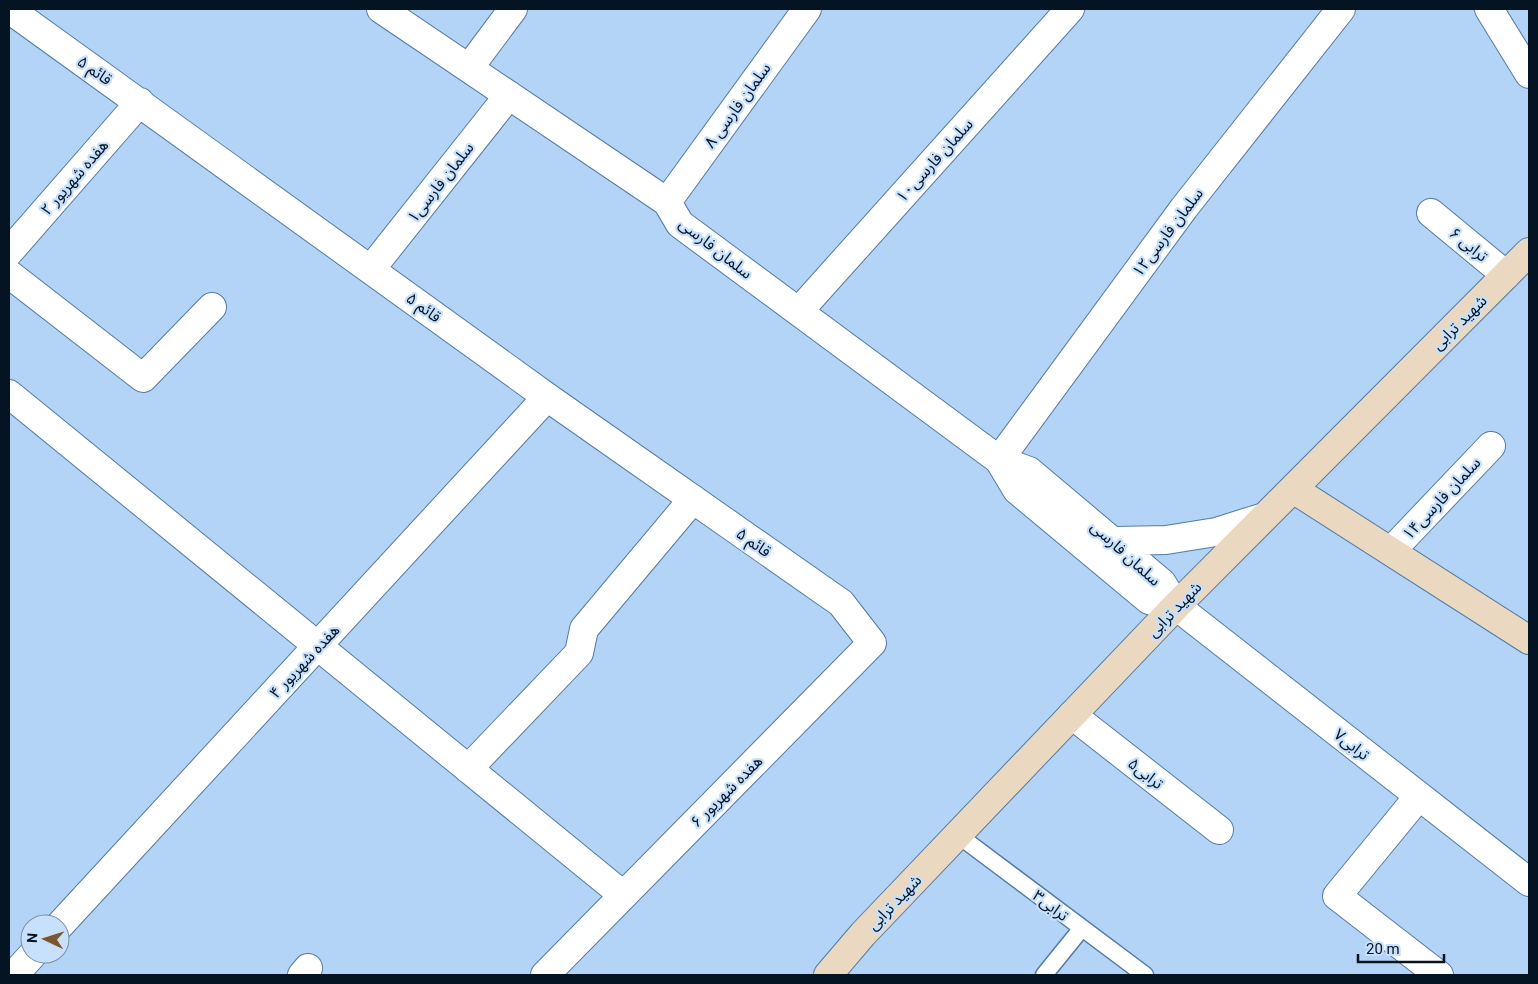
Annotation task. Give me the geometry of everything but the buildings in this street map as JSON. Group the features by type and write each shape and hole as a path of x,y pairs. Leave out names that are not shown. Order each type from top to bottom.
{"street":[{"name":"قائم ۵","path":"9,9 547,397 840,603"},
{"name":"سلمان فارسی","path":"381,9 667,202 680,224 999,460 1029,471 1162,582 1176,606"},
{"path":"469,68 513,9"},
{"name":"سلمان فارسی ۸","path":"667,202 807,9"},
{"name":"سلمان فارسی۱۰","path":"799,312 1070,9"},
{"name":"سلمان فارسی۱۲","path":"999,460 1184,208 1341,9"},
{"path":"1489,9 1529,74"},
{"name":"سلمان فارسی۱","path":"371,269 509,96"},
{"name":"هفده شهریور ۲","path":"9,252 140,102"},
{"name":"ترابی ۶","path":"1431,213 1506,275"},
{"name":"شهید ترابی","path":"828,975 863,934 1176,606 1529,252"},
{"path":"9,274 144,378 212,307"},
{"path":"9,394 623,895"},
{"name":"هفده شهریور ۴","path":"70,914 547,397"},
{"name":"سلمان فارسی۱۴","path":"1391,551 1490,446"},
{"name":"سلمان فارسی","path":"999,460 1017,490 1149,600 1176,606"},
{"path":"1292,489 1526,632"},
{"path":"468,769 579,653 584,629 693,499"},
{"path":"1115,541 1166,540 1216,532 1264,517"},
{"name":"هفده شهریور ۶","path":"546,975 872,643 840,603"},
{"name":"ترابی۷","path":"1176,606 1529,882"},
{"name":"ترابی۵","path":"1072,715 1219,830"},
{"path":"1419,796 1337,896 1439,975"},
{"path":"14,975 24,964"}],"lane":[{"name":"ترابی۳","path":"958,835 1144,975"},
{"path":"1044,975 1082,928"}]}
